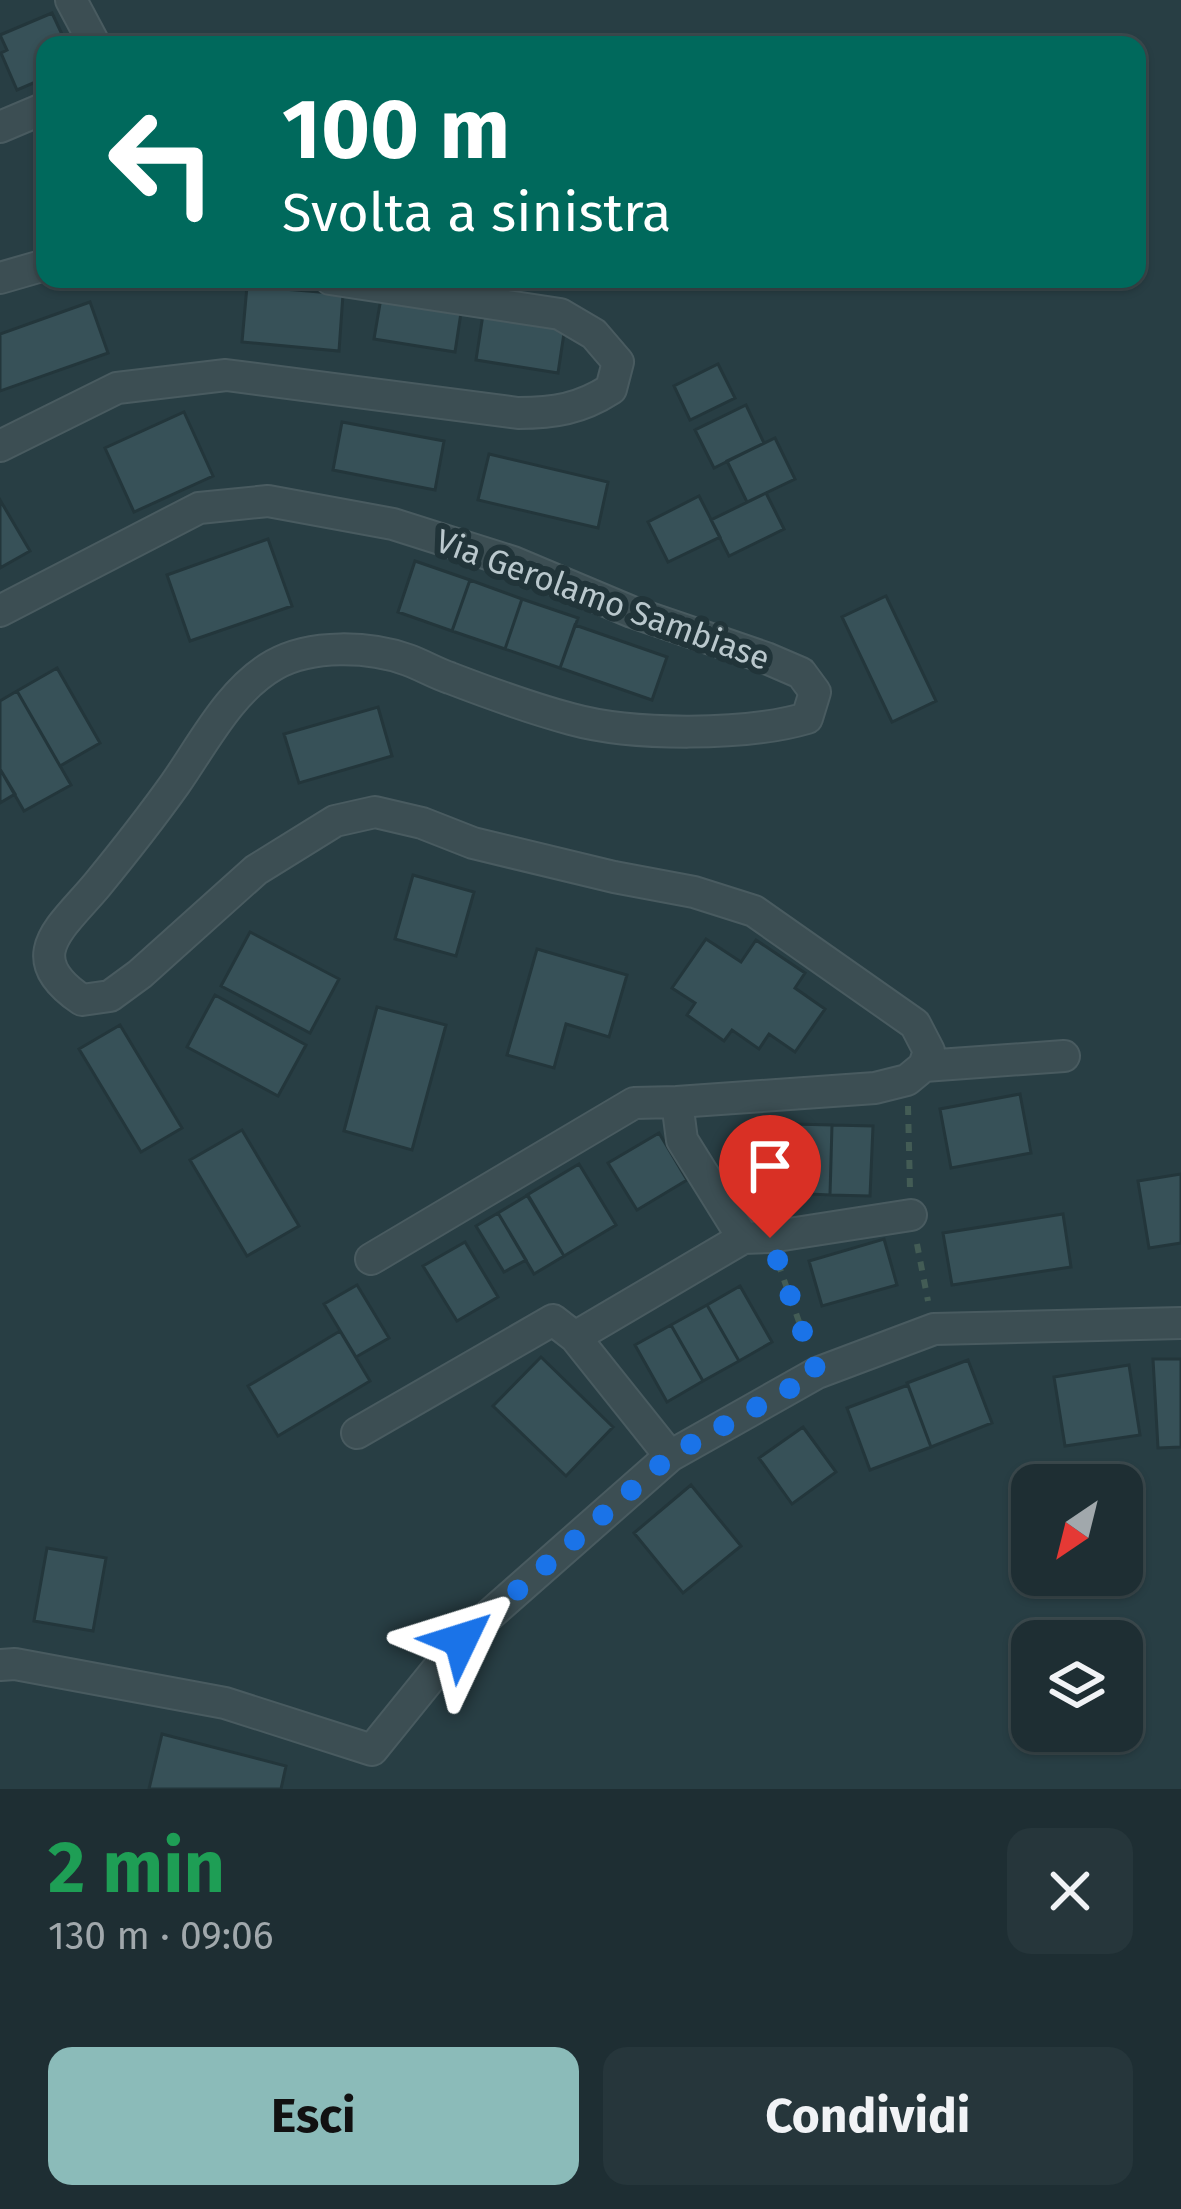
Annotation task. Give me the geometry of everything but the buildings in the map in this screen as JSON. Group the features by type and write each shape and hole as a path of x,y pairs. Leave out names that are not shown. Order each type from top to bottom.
{"street":[{"path":"71,0 90,36"},
{"path":"0,128 36,112"},
{"path":"0,278 36,268"},
{"path":"0,446 117,388 226,375 518,413 552,413 586,405 611,389 618,362 594,334 560,314 389,288"},
{"name":"Via Gerolamo Sambiase","path":"0,611 200,508 268,501 393,524 513,562 632,612 801,673 815,692 807,718 686,732 575,721 406,659 362,650 308,653 275,664 249,684 215,724 134,840 56,931 48,959 57,984 82,1000 110,995 140,974 272,860 334,821 375,812 422,823 473,843 694,892 754,911 914,1024 929,1051 924,1066"},
{"path":"371,1259 634,1103 875,1088 907,1080 924,1066 1064,1056"},
{"path":"677,1102 682,1140 756,1238"},
{"path":"575,1337 756,1238 911,1215"},
{"path":"357,1433 554,1320 575,1337 670,1456"},
{"path":"0,1665 225,1703 372,1750 461,1640 670,1456 817,1373 934,1328 1181,1323"}],"path":[{"path":"756,1238 817,1373"}],"route":[{"path":"461,1640 670,1456 817,1373 770,1238"}]}
